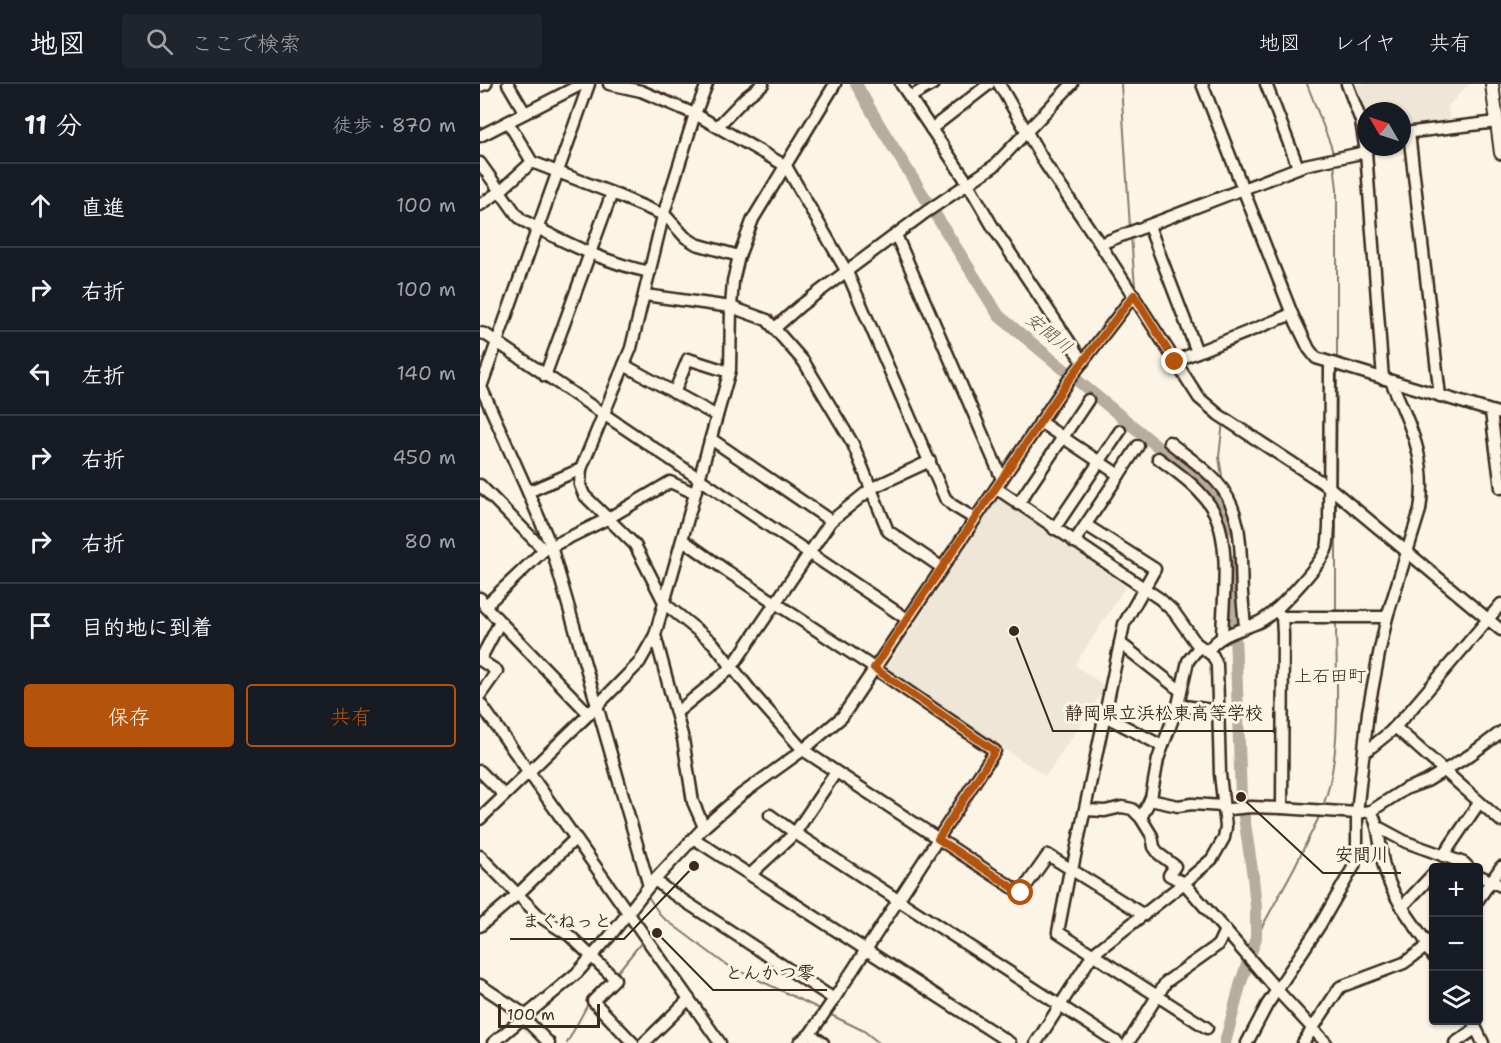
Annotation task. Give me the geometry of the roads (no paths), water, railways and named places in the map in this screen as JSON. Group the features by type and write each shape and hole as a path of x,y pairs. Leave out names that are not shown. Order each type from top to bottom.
{"main road":[{"path":"1492,84 1499,123 1501,153"}],"street":[{"path":"480,86 486,84"},
{"path":"508,84 525,113"},
{"path":"480,136 582,84"},
{"path":"589,84 556,172 482,387 528,492 548,548 652,883 666,889 834,999"},
{"path":"609,84 641,91 695,114 786,166 847,272 945,498 975,519"},
{"path":"707,84 695,114 663,216 631,348 581,469 580,485 584,495 635,544 665,604 713,643 803,750 1021,893 1048,855 1144,915"},
{"path":"718,126 745,98 763,84"},
{"path":"480,819 639,663 656,634 729,372 733,281 738,256 753,219 835,84"},
{"path":"901,84 967,182 1080,365"},
{"path":"910,97 933,84"},
{"path":"931,129 989,84"},
{"path":"999,84 1046,165 1134,295 1199,398 1223,418 1334,490 1501,630"},
{"path":"775,328 800,306 926,212 994,165 1072,84"},
{"path":"1202,84 1292,314 1309,349 1316,358 1496,413 1501,488"},
{"path":"1266,84 1298,167"},
{"path":"1347,84 1357,110"},
{"path":"508,122 532,162 612,193 663,216 696,244 738,256"},
{"path":"1411,132 1499,123"},
{"path":"1100,244 1298,167 1357,152"},
{"path":"1247,1043 1276,990 1320,925 1354,866 1357,851 1357,813 1368,712 1387,617 1420,510 1423,473 1413,430 1387,380 1369,156"},
{"path":"1409,156 1440,396"},
{"path":"480,205 499,192 532,162"},
{"path":"480,163 517,215 538,228 591,253 637,270 650,272"},
{"path":"545,376 612,193"},
{"path":"1149,226 1197,352"},
{"path":"896,235 999,484 1018,504 1167,606 1185,630 1213,656 1217,665 1220,774 1228,808 1224,838 1212,859 1184,884 1093,954 1036,1043"},
{"path":"645,295 731,307 767,320 813,375 853,444 888,531 941,567"},
{"path":"493,1043 577,973 652,883 704,827 742,794 803,750 842,717 1068,381 1134,295"},
{"path":"1175,362 1292,314"},
{"path":"480,333 485,334 907,619"},
{"path":"674,393 688,359 729,372"},
{"path":"1282,808 1279,614 1327,549 1334,490 1334,364"},
{"path":"480,374 489,365"},
{"path":"624,365 717,416"},
{"path":"1018,504 1088,400"},
{"path":"1040,422 1119,475"},
{"path":"1054,529 1120,430"},
{"path":"711,439 831,521"},
{"path":"1169,442 1216,481 1227,497 1238,522 1242,546 1242,595 1245,627"},
{"path":"1074,542 1138,447"},
{"path":"1158,458 1196,489 1214,512 1217,520 1224,553 1222,636"},
{"path":"677,712 732,667 831,521 872,488 930,461"},
{"path":"528,492 581,469"},
{"path":"589,714 483,602 548,548 607,519 670,482 694,493"},
{"path":"480,485 548,548"},
{"path":"1086,525 1155,569 1124,624 1058,932 1207,1028"},
{"path":"682,540 995,751 834,999 810,1034 799,1043"},
{"path":"1364,753 1395,727 1501,604"},
{"path":"1141,818 1150,800 1154,774 1178,705 1188,661 1222,636 1279,614 1387,617"},
{"path":"500,622 480,660 497,671 480,702 720,1043"},
{"path":"656,634 677,712 693,802 704,827"},
{"path":"1120,643 1181,691"},
{"path":"1178,705 1218,711"},
{"path":"1105,716 1162,746"},
{"path":"1395,727 1501,821"},
{"path":"1150,800 1178,806 1192,804 1228,808 1282,808 1357,813 1371,811 1405,789 1444,772 1501,732"},
{"path":"480,771 504,795"},
{"path":"751,874 795,834 836,772"},
{"path":"1442,863 1479,803"},
{"path":"1085,810 1105,811 1122,807 1132,809 1141,818 1152,836 1154,847 1175,866 1169,875 1184,884 1276,990 1326,1043"},
{"path":"1303,1043 1340,987 1404,963 1428,943 1402,906 1385,872 1378,826 1371,811"},
{"path":"770,815 795,834 1118,1043"},
{"path":"1378,826 1406,842 1464,863"},
{"path":"480,926 518,894 576,838"},
{"path":"693,838 1010,1043"},
{"path":"480,856 539,916 570,936 615,979 593,1001 633,1043"},
{"path":"1483,896 1496,884 1501,867"},
{"path":"1402,906 1429,878"},
{"path":"1128,1043 1166,982 1218,945 1225,930"},
{"path":"480,985 526,1017 549,1043"},
{"path":"644,1043 689,999"},
{"path":"1455,1043 1473,1025 1483,1043"},
{"path":"810,1034 823,1043"}],"waterway":[{"name":"安間川","path":"856,84 999,316 1201,480 1223,501 1235,531"},
{"path":"1121,84 1130,228"},
{"path":"1307,84 1333,154"},
{"path":"1334,163 1337,189 1337,361"},
{"path":"1131,236 1135,287 1142,300"},
{"path":"1336,487 1337,370"},
{"path":"1222,476 1219,457 1223,421"},
{"path":"1336,499 1336,613"},
{"name":"安間川","path":"1225,1043 1241,982 1256,938 1253,877 1241,797 1235,633 1236,561"},
{"path":"1323,806 1329,785 1336,740 1336,622"},
{"path":"1256,938 1320,815"},
{"path":"649,898 661,916 725,964 820,1009"},
{"path":"616,974 641,943"},
{"path":"567,1043 589,1002"},
{"path":"827,1013 864,1031 879,1043"}],"place":[{"name":"静岡県立浜松東高等学校","path":"1014,631"},
{"name":"安間川","path":"1241,797"},
{"name":"まぐねっと","path":"694,866"},
{"name":"とんかつ零","path":"657,933"}],"district":[{"name":"上石田町","path":"1330,676"}]}
